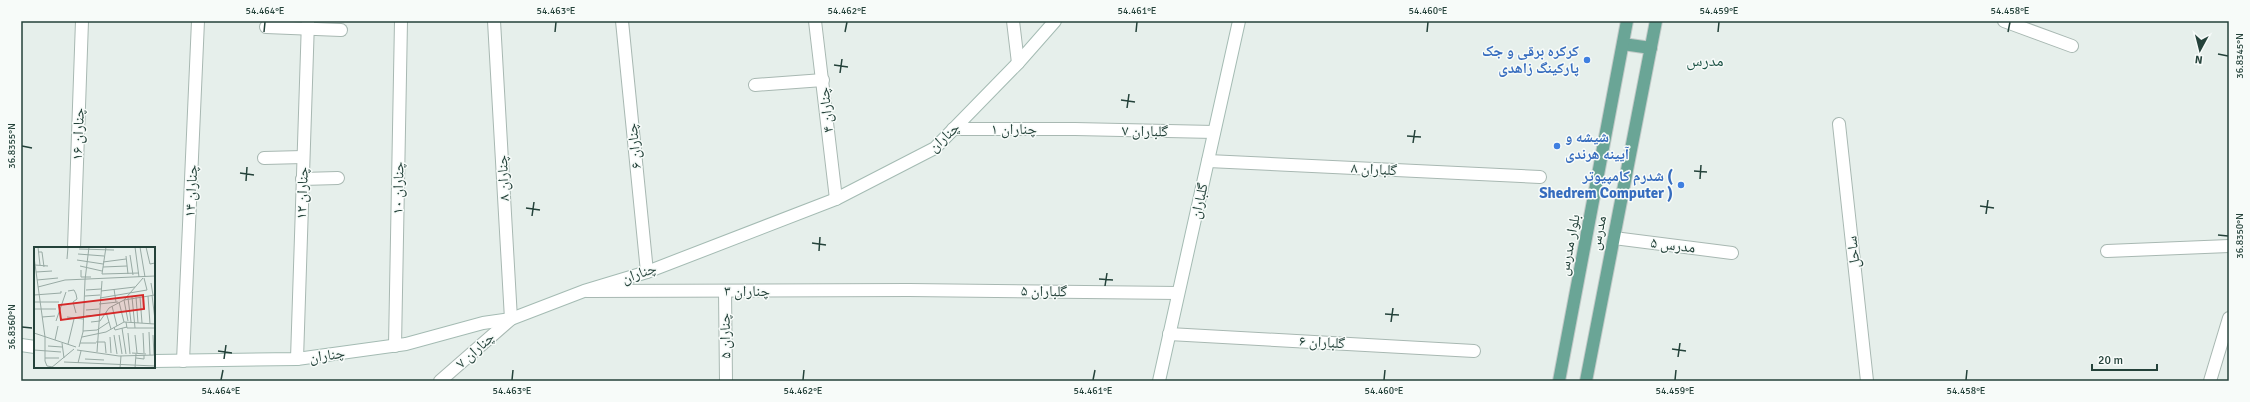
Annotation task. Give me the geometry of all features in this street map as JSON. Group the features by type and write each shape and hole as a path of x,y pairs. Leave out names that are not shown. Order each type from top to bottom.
{"main road":[{"name":"بلوار مدرس","path":"1559,381 1627,21"},
{"name":"مدرس","path":"1586,381 1656,21"},
{"path":"1623,44 1651,48"}],"street":[{"name":"چناران ۱۶","path":"74,247 82,21"},
{"name":"چناران ۱۴","path":"183,362 198,21"},
{"name":"چناران ۸","path":"494,21 510,319"},
{"name":"چناران ۶","path":"622,21 647,272"},
{"name":"۴ چناران","path":"816,21 836,199"},
{"path":"1013,21 1018,63"},
{"name":"چناران","path":"155,361 183,362 296,359 395,346 483,324 510,319 584,291 647,272 836,199 935,148 1018,63 1055,21"},
{"name":"گلباران","path":"1159,381 1239,21"},
{"path":"2004,21 2072,46"},
{"path":"266,27 308,24 341,30"},
{"name":"چناران ۱۲","path":"296,359 308,24"},
{"name":"چناران ۱۰","path":"395,346 401,26"},
{"path":"755,85 823,80"},
{"name":"ساحل","path":"1839,124 1867,381"},
{"name":"چناران ۱","path":"953,129 1076,129"},
{"name":"۷ گلباران","path":"1076,129 1214,132"},
{"path":"264,158 303,157"},
{"name":"گلباران ۸","path":"1208,161 1540,177"},
{"path":"302,179 338,178"},
{"name":"مدرس ۵","path":"1614,238 1732,253"},
{"path":"2107,251 2229,246"},
{"name":"گلباران ۵","path":"910,290 1178,293"},
{"name":"چناران ۳","path":"584,291 910,290"},
{"name":"۵ چناران","path":"725,291 726,381"},
{"path":"2210,381 2229,318"},
{"name":"چناران ۷","path":"440,381 510,319"},
{"name":"گلباران ۶","path":"1169,334 1474,351"},
{"path":"21,345 34,346"}],"place":[{"name":"کرکره برقی و جک پارکینگ زاهدی","path":"1587,60"},
{"name":"شیشه و آیینه هرندی","path":"1557,146"},
{"name":"شدرم کامپیوتر ( Shedrem Computer )","path":"1681,185"}],"district":[{"name":"مدرس","path":"1705,60"}]}
